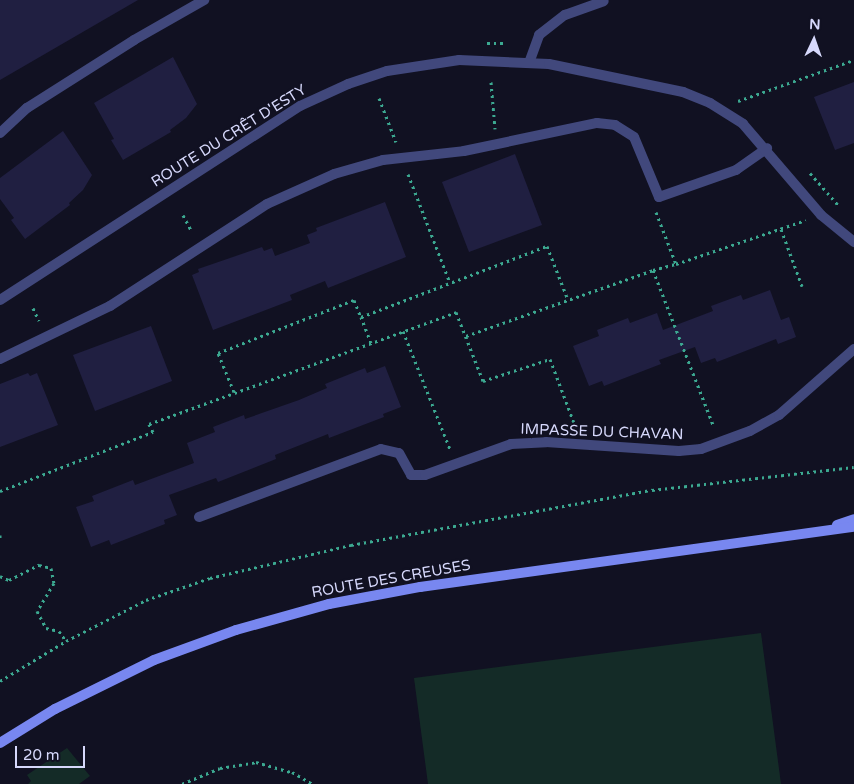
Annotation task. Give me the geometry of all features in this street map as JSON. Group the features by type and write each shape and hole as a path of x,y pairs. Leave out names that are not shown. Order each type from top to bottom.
{"main road":[{"name":"ROUTE DES CREUSES","path":"814,532 854,519"},
{"name":"ROUTE DES CREUSES","path":"0,743 55,708 154,660 236,630 329,604 420,587 854,527"}],"street":[{"path":"0,133 27,108 134,40 204,0"},
{"path":"529,63 539,35 565,15 604,1"},
{"name":"ROUTE DU CRÊT D'ESTY","path":"0,300 300,106 348,84 387,72 459,60 549,64 683,92 710,103 744,124 767,148 821,215 854,242"},
{"path":"0,359 110,306 268,204 334,174 382,160 464,151 597,123 615,125 634,137 659,197 736,170 767,148"},
{"name":"IMPASSE DU CHAVAN","path":"199,518 380,449 399,453 411,475 425,475 511,444 546,442 679,451 701,449 750,431 779,415 854,349"}],"path":[{"path":"477,44 496,42 535,46"},
{"path":"738,101 854,60"},
{"path":"491,82 496,143"},
{"path":"730,97 744,105"},
{"path":"379,98 450,283"},
{"path":"809,172 840,207"},
{"path":"659,197 655,209 676,264"},
{"path":"466,336 653,270 821,215"},
{"path":"781,228 802,286"},
{"path":"361,317 547,246 568,300"},
{"path":"653,270 720,443"},
{"path":"234,392 218,353 354,300 370,343"},
{"path":"0,491 153,432 149,424 456,312 483,382 550,359 582,444"},
{"path":"403,331 456,463"},
{"path":"0,681 66,642 146,600 192,584 351,545 652,490 854,467"},
{"path":"0,576 10,580 40,565 51,568 54,583 37,611 46,628 59,630 66,642"},
{"path":"182,784 220,768 256,762 292,772 313,784"}],"green space":[{"path":"761,633 781,784 428,784 414,678"},
{"path":"67,748 90,776 79,784 28,784 31,781 27,775"}],"building":[{"path":"0,0 138,0 0,80"},
{"path":"173,57 197,104 186,118 170,130 171,132 123,160 111,140 114,139 94,103"},
{"path":"854,82 854,143 835,150 814,97"},
{"path":"63,131 92,175 83,190 69,203 70,205 25,239 11,220 14,218 0,199 0,178"},
{"path":"515,154 542,225 469,252 442,182"},
{"path":"385,202 406,257 328,288 325,281 290,295 292,300 213,330 192,275 199,272 198,269 262,247 264,251 272,248 275,256 310,243 307,235 317,231 316,228"},
{"path":"770,290 781,320 789,317 796,337 778,344 776,339 717,362 715,358 701,363 695,347 659,360 661,364 604,386 602,381 589,386 573,346 599,336 597,330 628,318 630,323 657,313 663,330 713,311 711,306 741,295 743,300"},
{"path":"151,326 172,381 95,411 73,355"},
{"path":"385,366 401,407 383,414 384,417 329,438 328,434 275,455 276,459 218,482 216,478 169,495 177,515 164,520 165,524 111,545 109,540 91,547 76,507 94,501 92,496 133,480 135,485 194,463 187,443 215,432 213,427 244,415 245,419 299,400 327,388 325,384 365,368 367,373"},
{"path":"28,373 30,376 37,373 58,425 0,447 0,384"}]}
